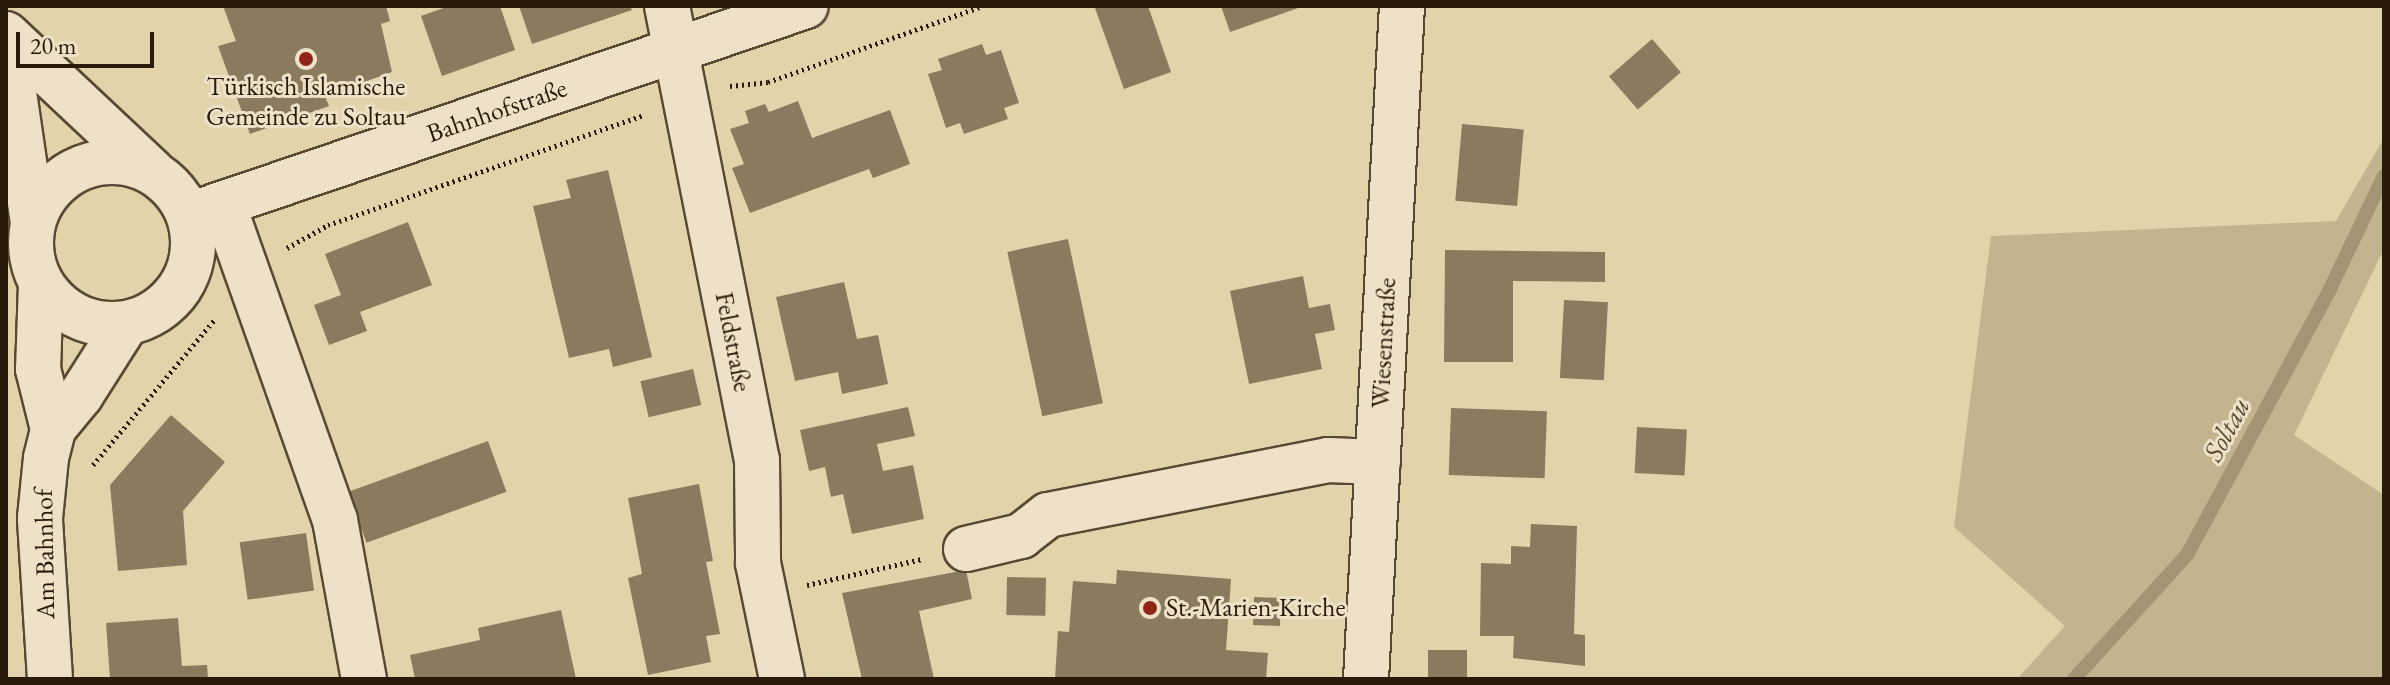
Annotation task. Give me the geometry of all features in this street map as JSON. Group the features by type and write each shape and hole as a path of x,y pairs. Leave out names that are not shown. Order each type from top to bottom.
{"street":[{"name":"Feldstraße","path":"667,6 757,460 758,563 782,679"},
{"name":"Bahnhofstraße","path":"206,210 806,6"},
{"name":"Wiesenstraße","path":"1366,679 1402,6"},
{"path":"6,36 152,171 174,190 206,210 249,278 335,520 364,679"},
{"path":"6,36 33,222 30,251 41,284 63,309 92,323 126,324 158,311 182,285 206,210"},
{"path":"33,222 50,189 80,167 116,161 152,171"},
{"name":"Am Bahnhof","path":"41,284 38,369 53,429 40,518 50,679"},
{"path":"53,429 81,395 126,324"},
{"path":"966,549 1021,536 1048,515 1328,460 1378,462"}],"path":[{"path":"686,101 740,83 768,82 983,6"},
{"path":"86,473 249,278 283,250 328,225 644,115"},
{"path":"765,596 966,549"}],"shaded area":[{"path":"2384,138 2384,249 2294,435 2384,495 2384,679 2017,679 2065,626 1954,527 1991,236 2336,221"}],"building":[{"name":"Türkisch Islamische Gemeinde zu Soltau","path":"223,6 386,6 390,21 381,24 392,72 325,96 329,106 250,134 218,46 236,41"},
{"path":"449,6 500,6 515,50 442,76 421,16"},
{"path":"519,6 630,6 632,10 532,44"},
{"path":"1148,6 1171,72 1124,89 1095,8"},
{"path":"1221,6 1304,6 1230,32"},
{"path":"1652,39 1681,72 1638,110 1609,76"},
{"path":"982,44 986,55 1001,50 1019,103 1004,108 1008,119 964,134 960,123 946,128 928,74 942,70 938,59"},
{"path":"798,101 812,138 890,110 910,164 873,178 869,169 750,213 732,168 744,164 730,129 749,123 745,111 765,104 769,112"},
{"path":"1462,124 1524,129 1517,206 1455,201"},
{"path":"608,170 652,357 613,367 609,349 569,358 533,206 571,198 566,180"},
{"path":"408,222 432,285 360,312 367,331 329,345 314,305 341,295 325,254"},
{"path":"1068,239 1103,403 1042,416 1007,252"},
{"path":"1445,250 1605,252 1605,282 1513,281 1513,362 1444,362"},
{"path":"1303,276 1309,308 1330,304 1335,330 1315,334 1322,369 1249,384 1230,291"},
{"path":"844,282 857,339 878,335 888,384 842,394 838,372 795,381 776,297"},
{"path":"1564,300 1608,302 1604,380 1560,378"},
{"path":"693,369 701,405 649,417 640,381"},
{"path":"908,407 915,436 877,444 883,471 913,465 924,519 852,534 843,494 831,497 825,467 809,471 800,430"},
{"path":"1451,408 1547,411 1545,478 1449,475"},
{"path":"171,415 225,462 183,511 187,565 118,571 110,485"},
{"path":"1637,427 1687,430 1685,476 1635,473"},
{"path":"488,441 506,492 366,543 348,492"},
{"path":"699,484 713,561 706,562 720,634 706,636 711,662 648,675 628,578 642,574 628,498"},
{"path":"1531,524 1577,526 1574,634 1585,635 1585,666 1513,658 1514,636 1480,636 1481,563 1511,564 1511,546 1530,547"},
{"path":"306,533 314,590 248,600 240,542"},
{"path":"966,570 972,599 919,611 934,679 862,679 842,593"},
{"name":"St.-Marien-Kirche","path":"1117,570 1231,579 1226,650 1268,653 1266,679 1055,679 1058,631 1069,632 1073,581 1116,584"},
{"path":"1007,577 1046,578 1045,616 1006,615"},
{"path":"1254,597 1281,598 1280,626 1253,625"},
{"path":"561,610 576,679 415,679 410,655 480,640 478,628"},
{"path":"178,618 182,666 207,665 208,679 110,679 106,623"},
{"path":"1428,650 1467,650 1467,679 1428,679"}],"waterway":[{"name":"Soltau","path":"2074,679 2187,555 2330,289 2384,176"}],"place":[{"name":"Türkisch Islamische Gemeinde zu Soltau","path":"306,59"},
{"name":"St.-Marien-Kirche","path":"1150,608"}]}
